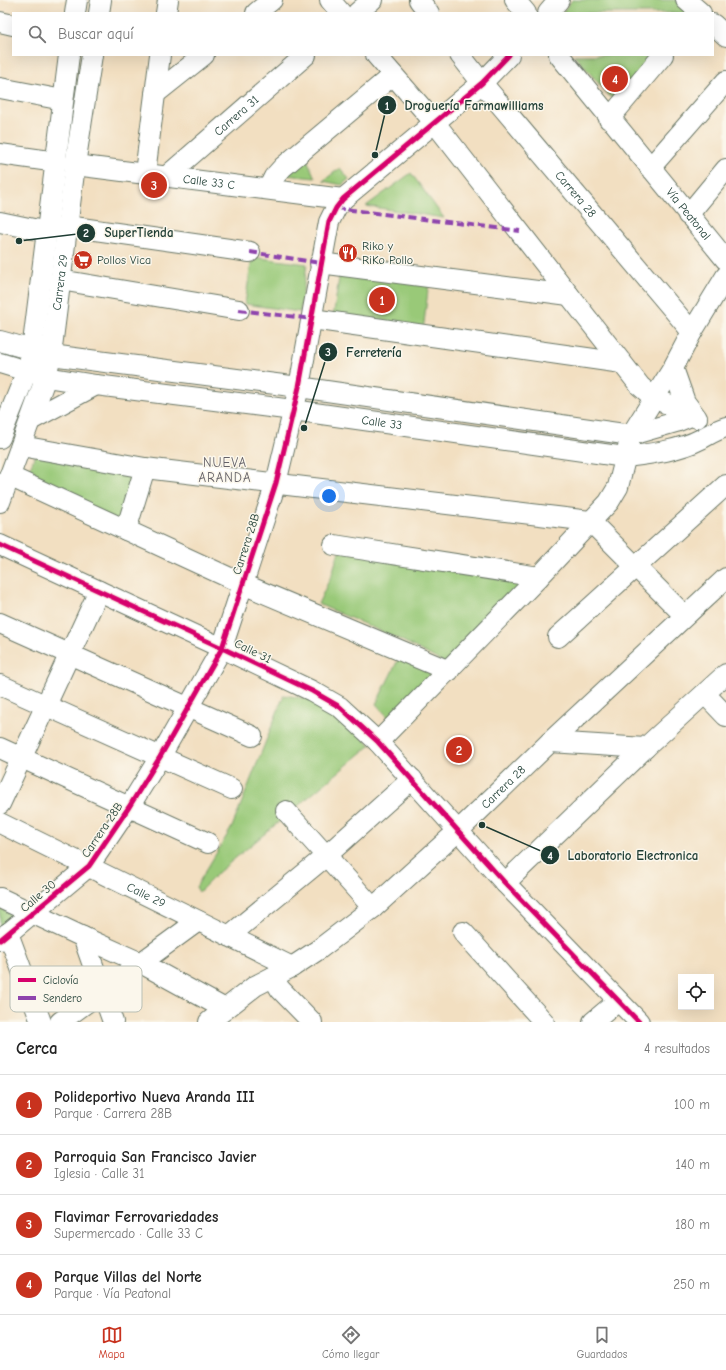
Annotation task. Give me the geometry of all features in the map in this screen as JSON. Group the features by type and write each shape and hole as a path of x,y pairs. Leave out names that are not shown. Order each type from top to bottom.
{"street":[{"path":"75,12 77,0"},
{"path":"98,12 101,0"},
{"path":"166,12 168,0"},
{"path":"330,0 340,12"},
{"path":"357,12 372,0"},
{"path":"419,0 428,12"},
{"path":"515,0 525,12"},
{"path":"0,22 12,25"},
{"path":"714,25 726,36"},
{"name":"Carrera 29","path":"0,438 26,371 42,353 60,280 68,226 63,100 69,56"},
{"name":"Carrera 29","path":"0,502 46,377 42,353 48,232 92,56"},
{"path":"145,173 160,56"},
{"path":"155,94 203,56"},
{"path":"377,56 435,123 640,386 654,398 693,415 721,432"},
{"name":"Carrera 28","path":"461,56 692,332"},
{"name":"Carrera 28B","path":"89,866 129,807 160,757 222,648 276,483 299,387 312,319 320,263 329,222 336,208 343,199 482,83 508,56"},
{"name":"Vía Peatonal","path":"560,56 609,119 726,260"},
{"path":"609,119 662,56"},
{"name":"Carrera 31","path":"168,176 301,57"},
{"path":"268,189 274,177 282,167 393,74"},
{"path":"650,168 726,81"},
{"path":"0,88 63,100"},
{"name":"Calle 33 C","path":"0,154 66,164 343,199"},
{"path":"688,215 726,169"},
{"path":"0,222 48,232"},
{"path":"68,226 250,252"},
{"path":"320,263 569,295"},
{"path":"378,742 449,671 609,502 618,487 630,435 673,368 692,332 726,276"},
{"path":"60,280 239,310"},
{"path":"312,319 622,363"},
{"name":"Calle 33","path":"0,341 42,353 299,387 630,435 676,422 693,415"},
{"name":"Calle 33","path":"0,363 46,377 96,385 293,410 624,457 675,448 721,432"},
{"path":"673,368 685,402 693,415"},
{"path":"31,420 96,385"},
{"path":"21,446 145,468 590,521 684,615"},
{"path":"126,530 145,468"},
{"path":"10,476 243,584 449,671"},
{"path":"558,638 726,486"},
{"path":"334,545 539,577"},
{"name":"Calle 31","path":"0,546 222,648 312,691 340,707 378,742 505,882 639,1022"},
{"name":"Carrera 28","path":"209,1022 255,986 292,967 318,950 373,908 458,831 684,615 726,578"},
{"path":"0,804 99,591"},
{"path":"0,623 252,736"},
{"path":"505,882 645,748 726,674"},
{"path":"0,685 232,789"},
{"path":"705,694 726,716"},
{"path":"550,742 645,748"},
{"path":"0,748 208,843"},
{"path":"229,936 326,856 412,779"},
{"path":"286,811 373,908"},
{"name":"Calle 29","path":"0,823 292,967"},
{"name":"Calle 30","path":"4,937 89,866"},
{"path":"0,898 83,938 141,963 225,1009"},
{"path":"137,966 198,921"},
{"path":"463,932 544,1022"},
{"path":"4,937 17,966"},
{"path":"83,938 93,966"},
{"path":"273,977 280,989 312,1022"},
{"path":"593,1022 618,1001"},
{"path":"37,1012 41,1022"},
{"path":"60,1022 74,1012"},
{"path":"109,1012 113,1022"}],"green space":[{"path":"572,0 678,0 691,12 563,12"},
{"path":"575,56 655,56 615,102"},
{"path":"306,157 315,178 285,175"},
{"path":"340,168 349,179 342,185 323,181"},
{"path":"411,173 444,218 366,206"},
{"path":"252,257 307,264 300,312 245,304"},
{"path":"340,271 429,282 423,331 333,318"},
{"path":"35,455 139,471 123,523 26,478"},
{"path":"339,551 526,580 448,665 401,640 318,604 332,574"},
{"path":"401,654 436,668 391,720 376,704"},
{"path":"284,695 309,699 329,708 371,745 220,871 199,892 196,887 232,827"},
{"path":"0,908 16,916 0,929"}],"marked path":[{"path":"336,208 520,231"},
{"path":"250,252 320,263"},
{"path":"239,310 312,319"}],"cycle path":[{"path":"0,940 89,866 129,807 160,757 222,648 276,483 299,387 329,222 336,208 343,199 482,83 508,56"},
{"path":"0,545 222,648 312,691 340,707 378,742 505,883 639,1022"}],"place":[{"name":"Parque Villas del Norte","path":"615,79"},
{"name":"Droguería Farmawilliams","path":"375,155"},
{"name":"Flavimar Ferrovariedades","path":"154,185"},
{"name":"SuperTienda","path":"19,241"},
{"name":"Riko y RiKo Pollo","path":"348,253"},
{"name":"Pollos Vica","path":"83,260"},
{"name":"Polideportivo Nueva Aranda III","path":"382,300"},
{"name":"Ferretería","path":"304,428"},
{"name":"Parroquia San Francisco Javier","path":"459,750"},
{"name":"Laboratorio Electronica","path":"482,825"}],"district":[{"name":"NUEVA ARANDA","path":"225,470"}]}
